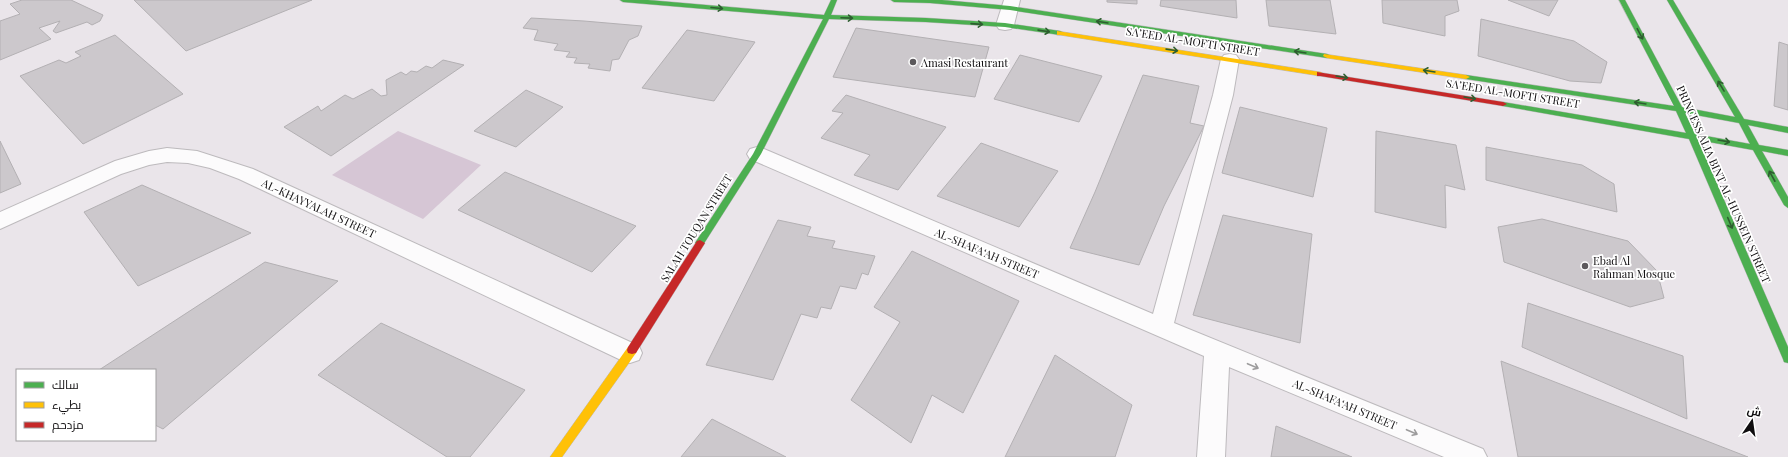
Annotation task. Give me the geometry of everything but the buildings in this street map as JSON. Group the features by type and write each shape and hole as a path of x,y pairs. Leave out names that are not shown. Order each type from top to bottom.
{"street":[{"name":"SA’EED AL-MOFTI STREET","path":"623,0 827,17 1005,25 1230,59 1755,146 1788,153"},
{"name":"SALAH TOUQAN STREET","path":"556,457 630,353 757,154 827,17 834,0"},
{"name":"SA’EED AL-MOFTI STREET","path":"894,0 1011,4 1679,109 1788,130"},
{"name":"PRINCESS ALIA BINT AL-HUSSEIN STREET","path":"1622,0 1692,136 1788,359"},
{"path":"1670,0 1741,120 1788,205"},
{"path":"1005,25 1011,4"},
{"path":"1161,328 1223,95 1230,59"},
{"name":"AL-SHAFA‘AH STREET","path":"757,154 1161,328 1473,457"},
{"name":"AL-KHAYYALAH STREET","path":"0,221 86,181 144,159 166,155 213,161 246,174 630,353"},
{"path":"1211,457 1218,351"}],"shaded area":[{"path":"398,131 481,165 423,219 332,175"}],"traffic: fast":[{"path":"623,0 827,17 926,20 1005,25 1060,33"},
{"path":"700,243 757,154 827,17 834,0"},
{"path":"894,0 930,1 1010,8 1327,56"},
{"path":"1622,0 1672,94 1692,136 1788,359"},
{"path":"1670,0 1741,120 1788,205"},
{"path":"1466,77 1679,109 1788,130"},
{"path":"1503,104 1788,153"}],"traffic: slow":[{"path":"1060,33 1320,74"},
{"path":"1327,56 1466,77"},
{"path":"556,457 632,350"}],"traffic: jam":[{"path":"1320,74 1503,104"},
{"path":"632,350 700,243"}],"place":[{"name":"Amasi Restaurant","path":"913,62"},
{"name":"Ebad Al Rahman Mosque","path":"1585,266"}]}
